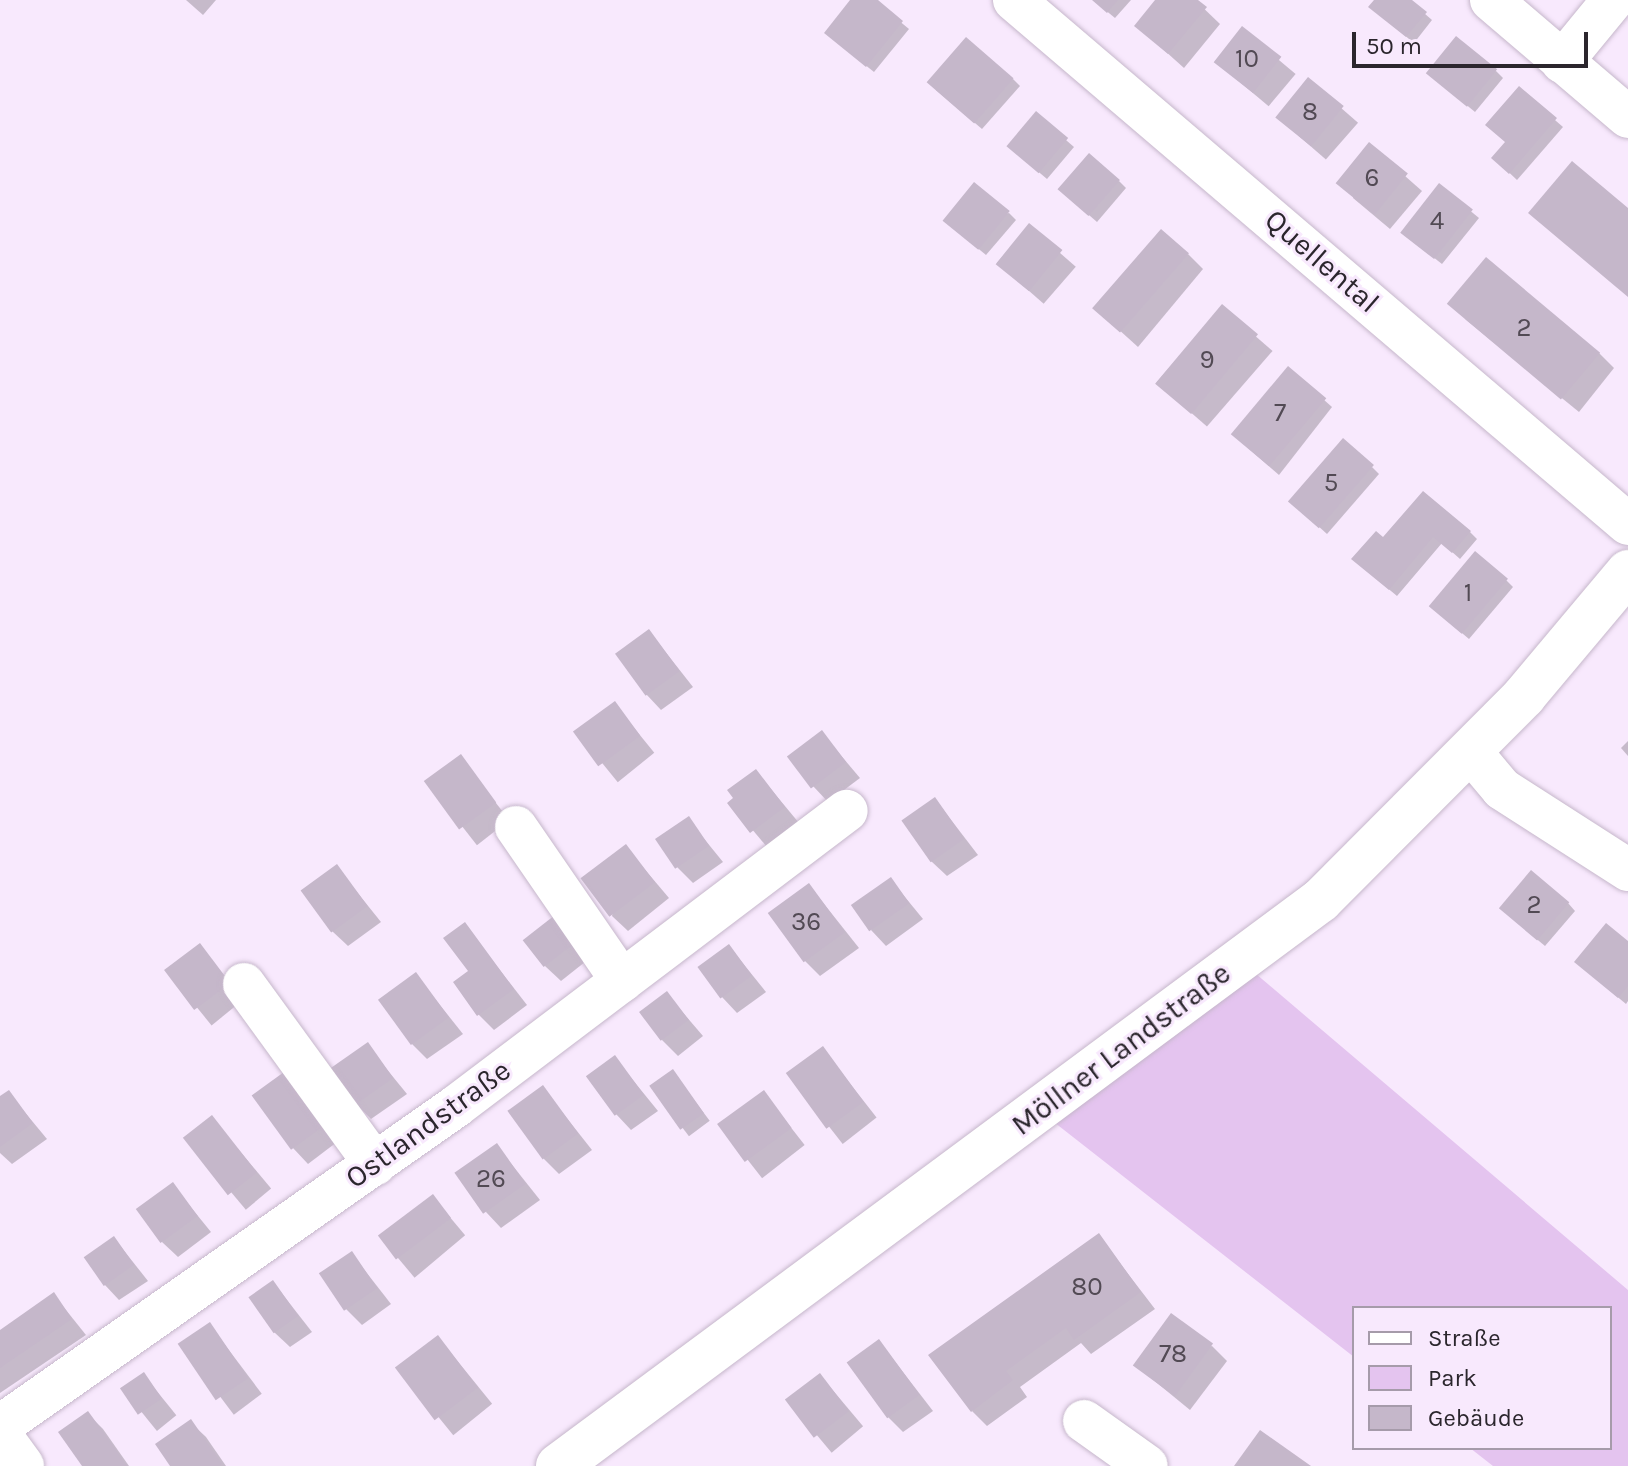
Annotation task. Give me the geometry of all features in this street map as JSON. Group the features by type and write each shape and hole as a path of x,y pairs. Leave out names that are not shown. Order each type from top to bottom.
{"main road":[{"name":"Möllner Landstraße","path":"558,1466 1321,900 1471,752 1628,572"}],"street":[{"name":"Quellental","path":"1014,0 1628,524"},
{"path":"1491,0 1628,117"},
{"path":"1562,62 1613,0"},
{"path":"1471,752 1502,789 1628,870"},
{"name":"Ostlandstraße","path":"0,1426 375,1164 847,811"},
{"path":"516,827 622,981"},
{"path":"244,984 375,1164"},
{"path":"1084,1421 1147,1466"},
{"path":"0,1434 23,1466"}],"green space":[{"path":"1249,968 1628,1290 1628,1466 1493,1466 1473,1450 1612,1450 1612,1306 1352,1306 1352,1355 1050,1119"}],"building":[{"path":"850,0 878,0 903,21 866,67 824,33"},
{"path":"1092,0 1118,0 1107,13"},
{"path":"1155,0 1198,0 1207,7 1168,54 1134,26"},
{"path":"1374,0 1412,0 1427,12 1406,37 1368,7"},
{"path":"1242,26 1281,57 1253,93 1214,62"},
{"path":"1456,36 1497,69 1467,107 1426,73"},
{"path":"966,37 1014,78 974,124 927,82"},
{"path":"1308,77 1344,106 1311,146 1275,117"},
{"path":"1519,86 1557,118 1509,174 1491,158 1505,142 1485,125"},
{"path":"1036,111 1068,138 1039,173 1006,146"},
{"path":"1369,142 1408,173 1375,215 1336,183"},
{"path":"1089,153 1120,180 1088,216 1058,189"},
{"path":"1572,161 1628,208 1628,297 1528,213"},
{"path":"974,182 1010,211 978,250 943,221"},
{"path":"1439,183 1473,209 1434,259 1400,233"},
{"path":"1029,223 1062,250 1029,291 996,264"},
{"path":"1161,229 1189,253 1120,333 1092,308"},
{"path":"1486,257 1600,353 1561,400 1447,304"},
{"path":"1222,304 1258,334 1191,414 1155,384"},
{"path":"1288,366 1326,398 1269,466 1231,434"},
{"path":"1343,438 1374,465 1319,528 1288,501"},
{"path":"1423,491 1471,531 1452,553 1433,537 1389,590 1351,559 1376,531 1383,537"},
{"path":"1475,551 1508,579 1462,634 1429,606"},
{"path":"649,629 680,671 646,696 615,654"},
{"path":"615,701 640,736 598,766 573,732"},
{"path":"822,730 846,762 811,788 787,756"},
{"path":"461,754 496,803 459,830 424,781"},
{"path":"756,769 785,807 750,833 727,803 733,798 727,790"},
{"path":"935,797 964,839 931,862 901,821"},
{"path":"689,816 709,846 675,869 655,839"},
{"path":"626,844 655,882 609,917 580,878"},
{"path":"337,864 368,906 331,933 301,890"},
{"path":"1531,870 1569,902 1537,940 1499,908"},
{"path":"891,877 909,903 869,931 851,905"},
{"path":"809,883 845,932 804,962 768,913"},
{"path":"555,915 576,942 544,967 523,940"},
{"path":"465,922 514,989 477,1016 453,982 468,971 443,938"},
{"path":"1606,923 1628,941 1628,986 1618,998 1574,962"},
{"path":"200,943 230,983 194,1010 164,970"},
{"path":"729,944 752,976 720,998 697,967"},
{"path":"416,972 449,1017 411,1045 378,1000"},
{"path":"667,991 689,1020 661,1041 639,1012"},
{"path":"368,1042 393,1078 354,1106 329,1070"},
{"path":"823,1046 864,1102 826,1129 786,1073"},
{"path":"615,1055 644,1095 615,1116 586,1076"},
{"path":"673,1069 704,1113 680,1130 649,1086"},
{"path":"284,1072 323,1126 291,1150 252,1096"},
{"path":"543,1085 578,1134 543,1159 507,1111"},
{"path":"9,1090 33,1123 0,1147 0,1096"},
{"path":"764,1090 792,1128 745,1162 717,1124"},
{"path":"212,1115 257,1173 228,1195 183,1138"},
{"path":"497,1143 526,1184 483,1214 454,1173"},
{"path":"173,1182 198,1216 160,1243 136,1209"},
{"path":"433,1194 451,1218 396,1259 378,1236"},
{"path":"1099,1233 1141,1292 1074,1340 1066,1328 1006,1371 1013,1380 971,1412 928,1355"},
{"path":"114,1236 134,1265 104,1286 84,1257"},
{"path":"352,1251 377,1288 344,1311 319,1273"},
{"path":"273,1280 298,1316 274,1333 248,1297"},
{"path":"54,1292 72,1319 0,1368 0,1330"},
{"path":"1171,1313 1213,1344 1175,1396 1133,1366"},
{"path":"210,1322 248,1378 216,1400 178,1344"},
{"path":"438,1335 478,1388 435,1420 395,1367"},
{"path":"879,1339 920,1395 887,1418 847,1363"},
{"path":"144,1372 162,1399 138,1415 120,1388"},
{"path":"820,1373 849,1411 814,1438 785,1399"},
{"path":"88,1411 127,1466 82,1466 58,1432"},
{"path":"191,1419 222,1464 220,1466 170,1466 155,1444"},
{"path":"1260,1430 1311,1466 1234,1466"}]}
